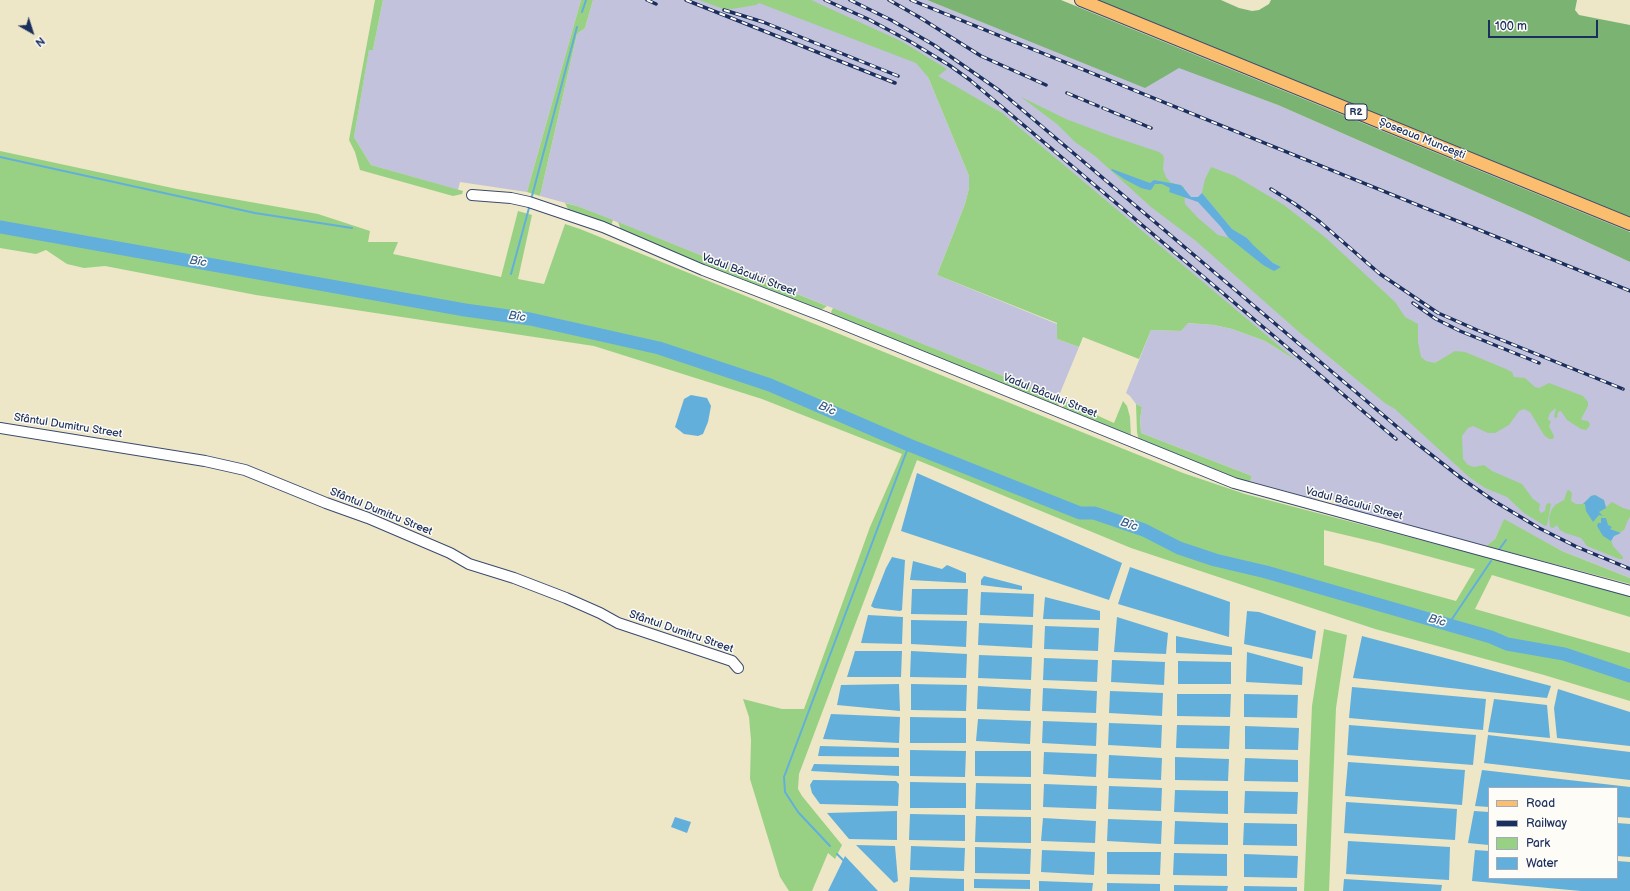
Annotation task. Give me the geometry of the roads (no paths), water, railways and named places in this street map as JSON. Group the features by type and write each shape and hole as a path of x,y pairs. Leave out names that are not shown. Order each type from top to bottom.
{"main road":[{"name":"Șoseaua Muncești","path":"1081,0 1630,224"}],"street":[{"name":"Vadul Bâcului Street","path":"472,195 510,198 529,202 603,228 703,270 825,317 1234,483 1630,591"},
{"name":"Sfântul Dumitru Street","path":"0,428 205,461 245,470 326,503 368,518 450,553 469,564 566,598 600,613 618,623 694,647 732,661 738,668"}],"water":[{"path":"1112,169 1150,183 1154,180 1181,185 1191,197 1198,197 1202,193 1232,229 1247,238 1273,263 1281,267 1274,271 1263,265 1228,237 1198,202 1169,192 1170,188 1162,184 1155,184 1151,190 1141,188 1124,179 1111,170"},
{"path":"691,395 707,398 711,406 708,422 703,434 698,436 684,434 675,427 684,399"},
{"path":"917,473 1122,563 1109,600 901,531"},
{"path":"1595,495 1604,500 1606,508 1599,512 1603,516 1599,515 1593,522 1586,511 1585,504 1583,504 1591,496"},
{"path":"1601,518 1606,518 1608,525 1612,527 1610,529 1621,533 1614,536 1611,541 1603,536 1597,526 1598,523 1601,523"},
{"path":"892,557 905,560 902,610 900,611 874,608 871,606"},
{"path":"913,561 942,569 947,565 966,573 966,583 910,580"},
{"path":"1130,567 1230,602 1229,637 1118,604"},
{"path":"984,576 1022,586 1022,590 981,585 981,580"},
{"path":"912,589 968,589 967,615 911,614"},
{"path":"981,592 1034,594 1033,617 980,615"},
{"path":"1045,597 1100,611 1100,620 1043,619"},
{"path":"1247,611 1259,612 1316,631 1312,659 1244,644"},
{"path":"868,615 903,617 902,644 861,643"},
{"path":"1117,617 1168,633 1166,654 1114,652"},
{"path":"911,620 967,621 966,647 911,644"},
{"path":"979,623 1033,625 1032,648 978,645"},
{"path":"1045,626 1099,628 1098,651 1044,649"},
{"path":"1176,636 1232,647 1232,655 1176,653"},
{"path":"1362,636 1551,686 1547,698 1353,678"},
{"path":"855,651 902,651 901,677 847,677"},
{"path":"911,651 967,654 966,678 910,677"},
{"path":"1247,652 1303,667 1302,685 1246,682"},
{"path":"979,655 1032,657 1031,680 978,678"},
{"path":"1044,658 1098,660 1097,682 1043,680"},
{"path":"1112,660 1165,662 1164,685 1111,682"},
{"path":"1178,661 1231,662 1231,684 1178,684"},
{"path":"899,684 900,711 837,705 841,685"},
{"path":"911,684 967,685 966,711 911,710"},
{"path":"978,686 1031,689 1030,711 977,709"},
{"path":"1352,687 1486,699 1483,730 1349,718"},
{"path":"1043,688 1097,691 1096,713 1042,711"},
{"path":"1558,689 1630,712 1630,746 1557,738 1554,708"},
{"path":"1110,691 1163,693 1162,716 1109,713"},
{"path":"1177,694 1231,694 1230,717 1177,716"},
{"path":"1244,694 1298,695 1297,718 1244,717"},
{"path":"1494,699 1547,705 1550,738 1488,732"},
{"path":"831,714 900,717 899,743 823,739"},
{"path":"910,717 966,718 966,743 910,743"},
{"path":"978,719 1031,721 1030,744 976,741"},
{"path":"1043,721 1097,723 1096,746 1042,743"},
{"path":"1109,723 1162,725 1161,748 1108,745"},
{"path":"1177,725 1230,726 1229,749 1176,748"},
{"path":"1349,725 1476,735 1473,765 1347,755"},
{"path":"1245,726 1299,728 1298,750 1245,749"},
{"path":"1488,735 1630,752 1630,780 1484,763"},
{"path":"820,746 899,748 899,757 818,756"},
{"path":"910,750 966,751 965,777 910,776"},
{"path":"975,751 1031,751 1031,777 975,776"},
{"path":"1044,752 1097,754 1096,777 1043,774"},
{"path":"1109,755 1162,758 1161,780 1108,778"},
{"path":"1175,757 1229,759 1228,781 1175,780"},
{"path":"1245,758 1298,760 1298,782 1244,781"},
{"path":"1348,762 1465,770 1462,805 1345,796"},
{"path":"814,764 899,766 899,776 811,771"},
{"path":"1482,770 1630,787 1630,818 1618,817 1618,787 1488,787 1488,807 1475,806"},
{"path":"813,780 896,781 899,784 898,806 820,804 812,793 810,785"},
{"path":"910,782 966,783 966,808 910,808"},
{"path":"976,783 1031,784 1031,810 975,809"},
{"path":"1044,784 1097,786 1096,809 1043,807"},
{"path":"1109,786 1162,788 1161,811 1108,809"},
{"path":"1175,790 1228,791 1228,814 1174,812"},
{"path":"1245,791 1298,792 1297,814 1244,813"},
{"path":"1346,802 1457,809 1455,840 1344,833"},
{"path":"897,811 897,840 849,839 827,813"},
{"path":"1474,811 1488,812 1488,845 1468,843"},
{"path":"910,814 965,815 965,841 909,840"},
{"path":"976,816 1031,817 1031,843 975,842"},
{"path":"675,817 691,822 687,833 671,827"},
{"path":"1043,818 1096,821 1095,843 1041,841"},
{"path":"1108,819 1162,821 1161,844 1107,841"},
{"path":"1175,821 1228,823 1228,845 1174,844"},
{"path":"1244,823 1297,824 1297,846 1243,845"},
{"path":"1618,823 1630,824 1630,857 1618,856"},
{"path":"1348,841 1450,847 1449,880 1346,874"},
{"path":"856,845 895,846 898,881 894,883"},
{"path":"911,846 965,848 964,871 910,870"},
{"path":"975,847 1031,849 1030,874 975,873"},
{"path":"1042,850 1095,852 1094,875 1041,872"},
{"path":"1475,850 1488,851 1488,879 1618,879 1618,861 1630,862 1630,891 1581,891 1472,881"},
{"path":"1107,852 1161,852 1160,875 1107,874"},
{"path":"1174,853 1227,854 1227,876 1173,875"},
{"path":"1244,854 1298,856 1297,878 1244,877"},
{"path":"845,856 878,891 828,891"},
{"path":"910,877 964,879 964,891 909,891"},
{"path":"974,879 1030,880 1030,889 974,888"},
{"path":"1344,879 1442,885 1441,891 1343,891"},
{"path":"1039,881 1093,883 1092,891 1039,891"},
{"path":"1107,883 1160,884 1160,891 1107,891"},
{"path":"1174,885 1228,886 1227,891 1174,891"},
{"path":"1244,886 1297,887 1297,891 1244,891"}],"waterway":[{"path":"582,12 586,0"},
{"path":"532,196 577,27"},
{"path":"0,157 255,213 352,228"},
{"path":"511,274 529,208"},
{"name":"Bîc","path":"0,227 465,310 530,319 659,348 770,385 909,445 1080,513 1094,513 1144,530 1179,548 1215,560 1266,572 1491,637 1507,644 1564,654 1630,676"},
{"path":"830,846 798,812 785,792 784,777 909,445"},
{"path":"1498,551 1506,540"},
{"path":"1448,625 1491,561"},
{"path":"837,854 845,862"}],"railway":[{"path":"647,0 656,4"},
{"path":"686,0 895,83"},
{"path":"825,0 868,19 911,42 949,65 970,80 1396,439"},
{"path":"850,0 891,20 934,45 1000,91 1415,442 1461,478 1494,501 1539,528 1577,547 1630,569"},
{"path":"889,0 981,56 1046,85"},
{"path":"911,0 1630,291"},
{"path":"724,10 763,22 898,76"},
{"path":"1067,93 1098,106"},
{"path":"1103,108 1151,128"},
{"path":"1271,189 1320,222 1380,274 1438,313 1623,389"},
{"path":"1413,303 1436,319 1460,331 1539,363"}]}
